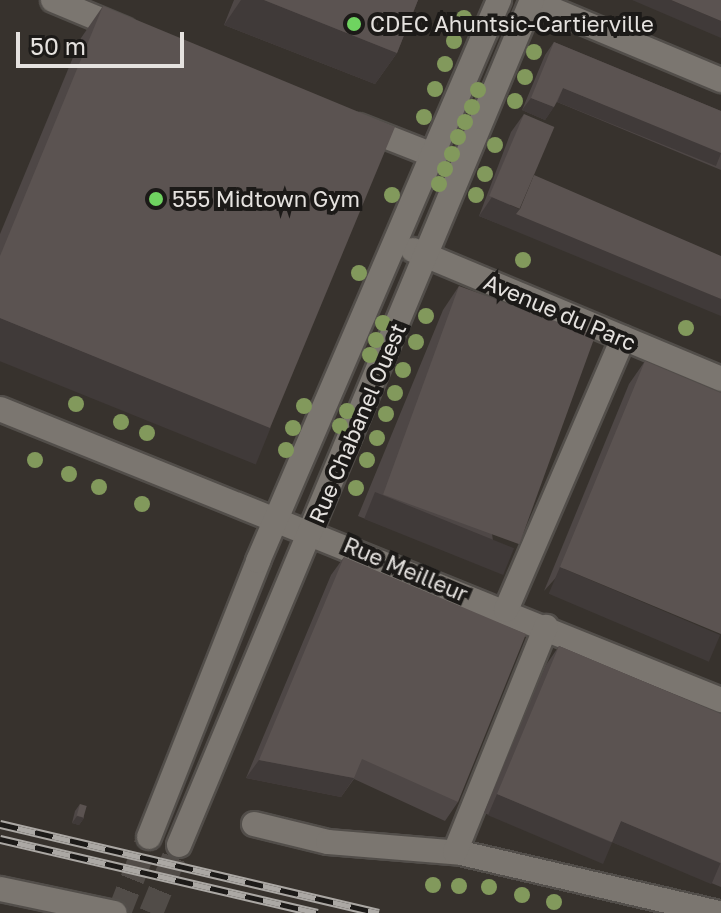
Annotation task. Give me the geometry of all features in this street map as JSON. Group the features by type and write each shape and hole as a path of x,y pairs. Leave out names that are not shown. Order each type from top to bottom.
{"street":[{"path":"53,0 155,42"},
{"name":"Rue Chabanel Ouest","path":"149,837 499,0"},
{"path":"532,1 721,80"},
{"name":"Rue Chabanel Ouest","path":"179,845 532,1"},
{"path":"330,114 435,156"},
{"name":"Avenue du Parc","path":"398,245 721,379"},
{"path":"506,610 623,338"},
{"name":"Rue Meilleur","path":"0,409 278,524 312,530 721,700"},
{"path":"455,852 546,627"},
{"path":"254,824 328,842 455,852 719,913"},
{"path":"0,889 55,908 87,907 115,913"}],"building":[{"path":"264,0 418,0 397,53"},
{"path":"671,0 721,0 721,21"},
{"path":"103,6 395,127 270,428 0,318 0,256"},
{"path":"554,42 721,111 721,153 563,88 554,107 531,98"},
{"path":"524,114 554,127 520,209 489,196"},
{"path":"534,175 721,256 721,299 516,214"},
{"path":"459,286 595,336 519,544 383,495"},
{"path":"645,361 721,393 721,634 560,567"},
{"path":"344,557 526,634 458,802 362,759 354,778 259,760"},
{"path":"559,646 721,714 721,863 621,821 612,842 497,794"},
{"path":"80,804 87,806 83,817 77,816"}],"tunnel":[{"path":"119,913 149,837"},
{"path":"151,913 179,845"}],"railway":[{"path":"0,824 379,913"},
{"path":"0,839 317,913"}],"place":[{"name":"CDEC Ahuntsic-Cartierville","path":"354,24"},
{"name":"555 Midtown Gym","path":"156,199"}]}
